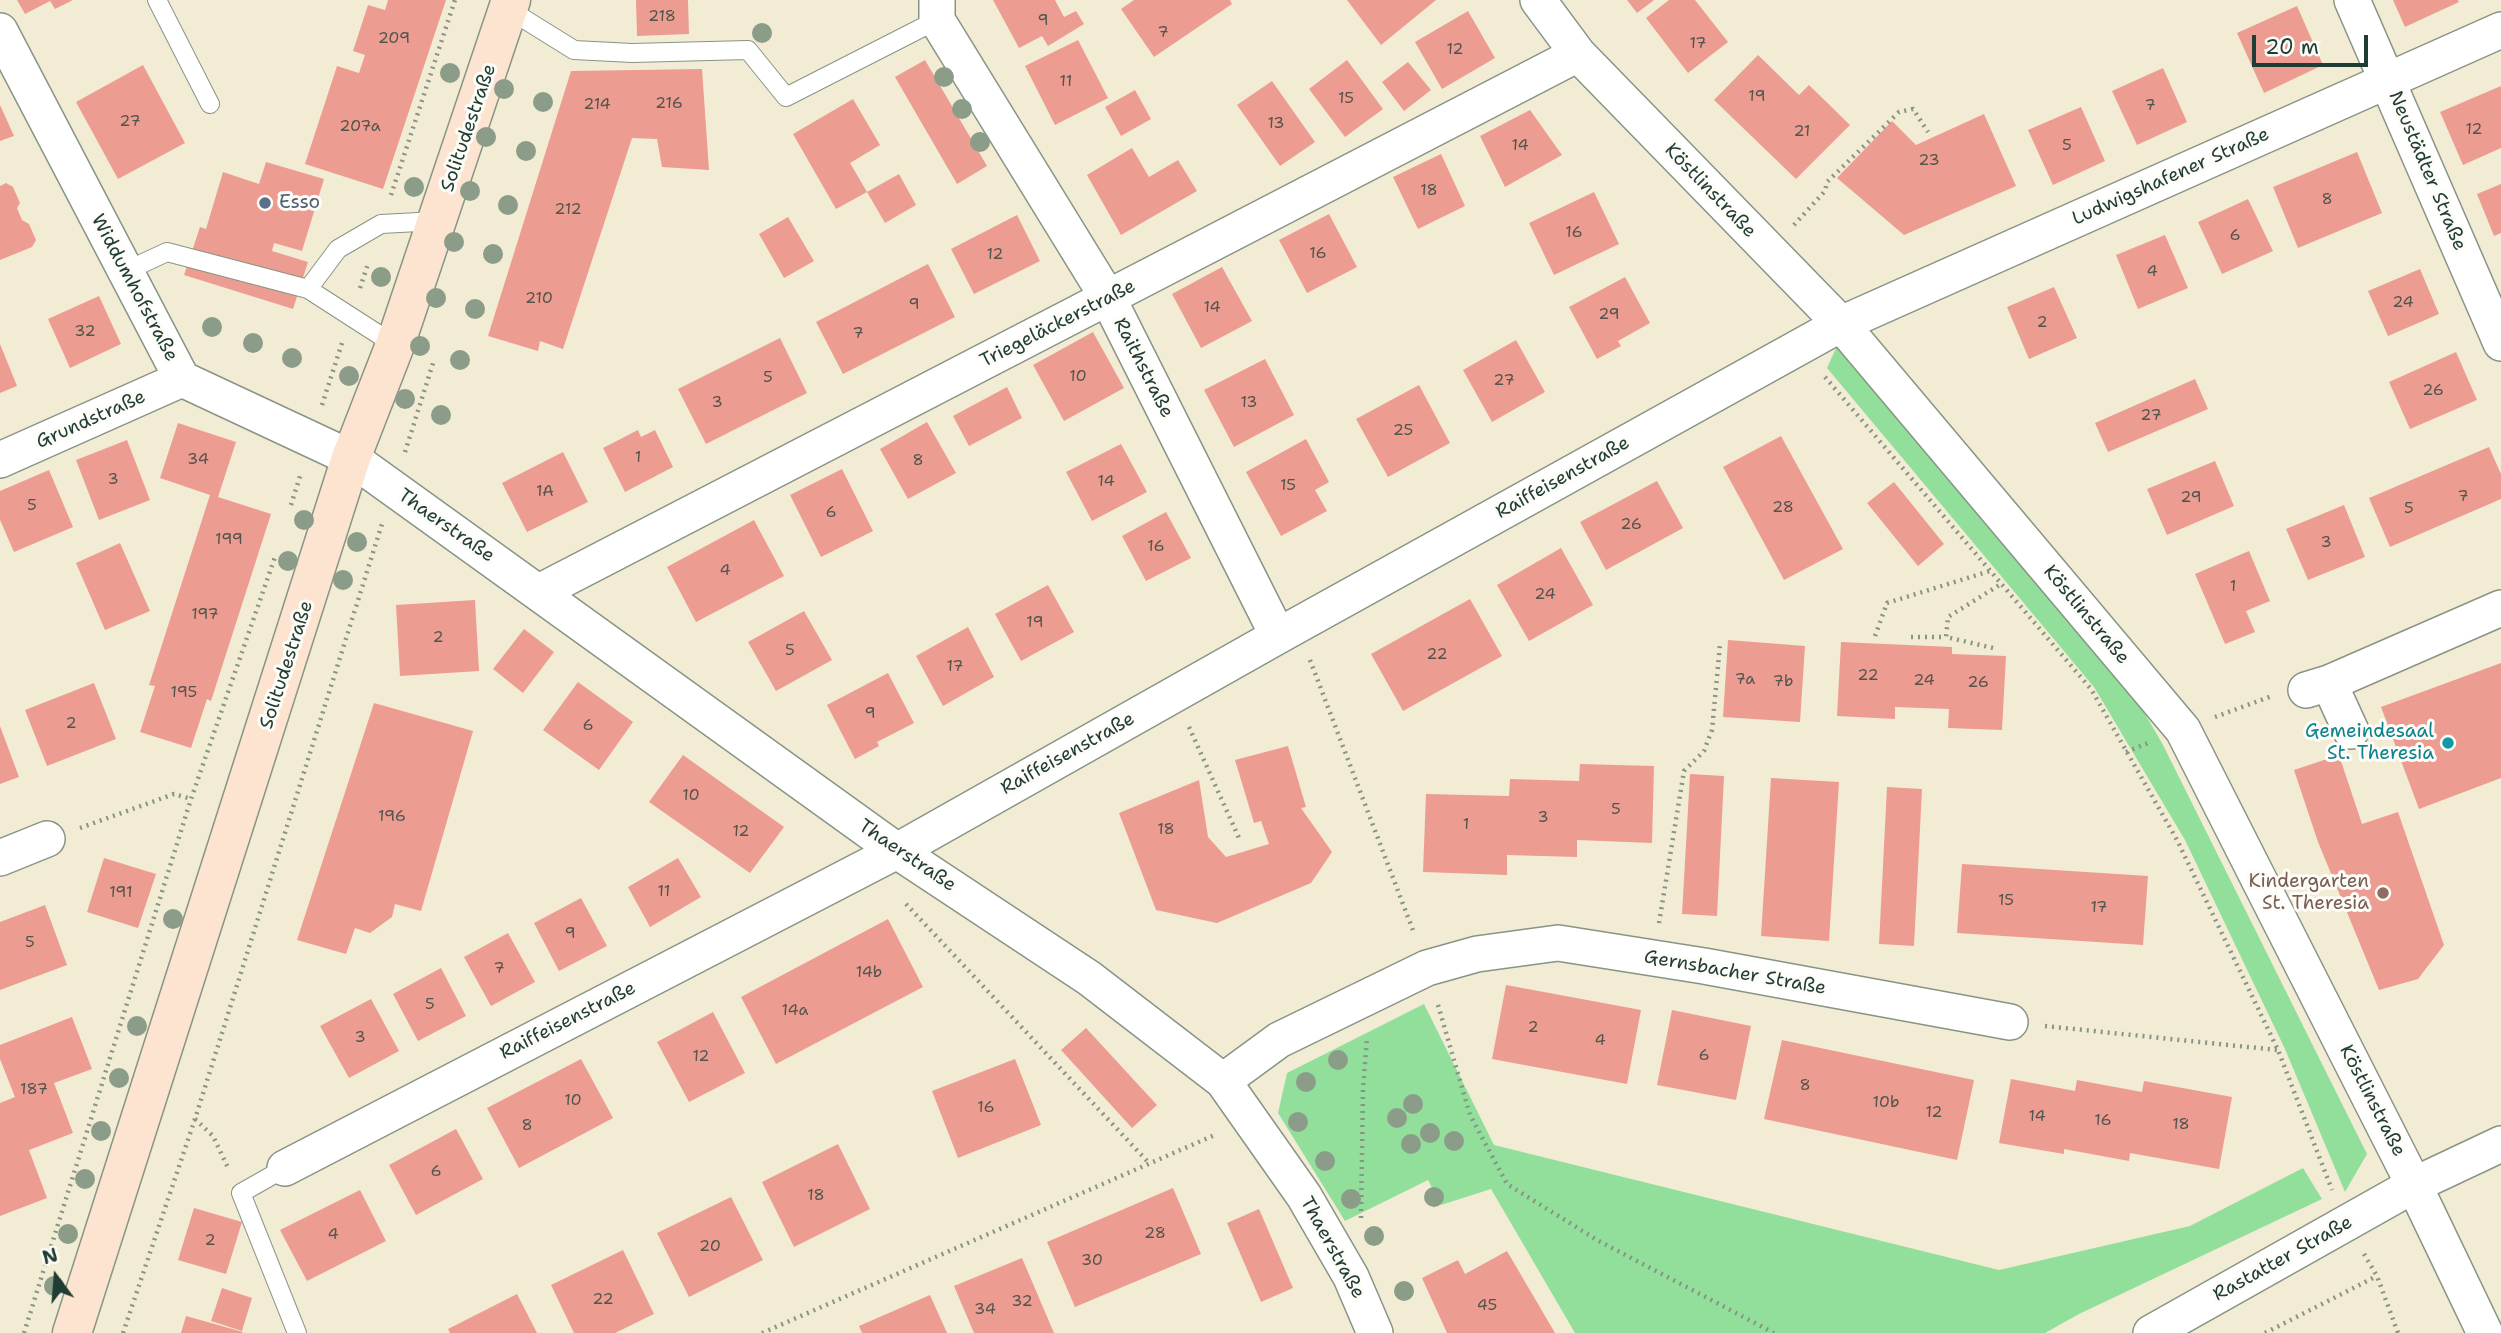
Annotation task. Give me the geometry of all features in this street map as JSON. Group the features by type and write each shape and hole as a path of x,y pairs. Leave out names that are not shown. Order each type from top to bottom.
{"main road":[{"name":"Solitudestraße","path":"72,1333 351,458 395,345 510,5"}],"street":[{"name":"Köstlinstraße","path":"1538,0 1578,54 1841,324 2183,730 2414,1185 2485,1333"},
{"name":"Neustädter Straße","path":"2352,0 2501,343"},
{"name":"Raithstraße","path":"937,10 1108,298 1287,631"},
{"name":"Ludwigshafener Straße","path":"1841,324 2501,30"},
{"name":"Widdumhofstraße","path":"0,31 182,379 351,458"},
{"name":"Triegeläckerstraße","path":"539,592 1578,54"},
{"name":"Raiffeisenstraße","path":"285,1168 883,858 1841,324"},
{"name":"Grundstraße","path":"0,460 182,379"},
{"name":"Thaerstraße","path":"351,458 539,592 883,858 1089,978 1223,1081 1304,1196 1351,1277 1376,1333"},
{"path":"2351,731 2318,687 2501,608"},
{"path":"0,858 47,839"},
{"name":"Gernsbacher Straße","path":"1223,1081 1279,1040 1427,968 1477,954 1558,943 2010,1022"},
{"name":"Rastatter Straße","path":"2151,1333 2414,1185 2501,1144"}],"lane":[{"path":"157,0 210,104"},
{"path":"510,5 574,50 632,53 748,50 786,97 937,10"},
{"path":"308,289 338,249 381,224 438,221"},
{"path":"126,271 167,252 308,289 395,345"},
{"path":"285,1168 241,1193 297,1333"}],"path":[{"path":"290,512 351,315 455,0"},
{"path":"1802,218 1825,191 1827,182 1899,112 1913,109 1928,132"},
{"path":"1841,324 1818,369 2091,689 2177,839 2278,1050 2346,1225 2377,1276 2398,1333"},
{"path":"123,1333 195,1119 435,358"},
{"path":"24,1333 191,799 278,550"},
{"path":"1875,636 1887,603 1990,570"},
{"path":"1946,637 1948,617 2001,584"},
{"path":"1287,631 1427,968 1470,1115 1507,1184 1597,1240 1774,1333"},
{"path":"1911,637 1946,637 1993,648"},
{"path":"1654,959 1684,771 1704,751 1712,730 1720,645"},
{"path":"1174,695 1239,838"},
{"path":"47,839 174,794 191,799"},
{"path":"883,858 1149,1164"},
{"path":"1351,1277 1360,1244 1363,1089 1371,994"},
{"path":"2010,1022 2278,1050"},
{"path":"195,1119 213,1136 241,1193"},
{"path":"762,1333 1251,1119"},
{"path":"2265,1333 2377,1276"}],"green space":[{"path":"1842,335 2118,668 2162,743 2367,1154 2345,1192 2285,1049 2185,840 2094,687 1827,368"},
{"path":"1424,1004 1494,1145 1999,1270 2190,1226 2303,1168 2322,1199 2079,1314 2045,1333 1575,1333 1491,1189 1441,1205 1428,1180 1345,1221 1278,1113 1287,1073"}],"building":[{"path":"17,0 73,0 55,9 50,1 25,14"},
{"path":"388,0 446,0 383,189 305,164 337,66 359,73 365,55 353,51 368,5 385,10"},
{"path":"636,0 688,0 689,34 637,36"},
{"path":"993,0 1055,0 1064,17 1076,11 1084,24 1048,46 1042,36 1019,48"},
{"path":"1134,0 1230,0 1232,4 1154,57 1121,9"},
{"path":"1347,0 1436,0 1381,45"},
{"path":"1627,0 1654,0 1637,13"},
{"path":"1669,0 1695,0 1728,42 1688,73 1646,18"},
{"path":"2393,0 2458,0 2459,2 2405,27"},
{"path":"2297,6 2323,65 2264,93 2237,33"},
{"path":"1468,11 1495,58 1442,89 1415,42"},
{"path":"1078,40 1108,98 1055,125 1025,66"},
{"path":"1758,55 1799,95 1809,85 1850,125 1796,179 1714,100"},
{"path":"925,60 987,166 957,184 895,77"},
{"path":"1347,60 1383,109 1345,137 1309,89"},
{"path":"1408,62 1431,90 1404,111 1382,82"},
{"path":"143,65 185,143 118,179 76,102"},
{"path":"2163,68 2187,122 2137,145 2112,91"},
{"path":"702,69 709,170 662,167 657,139 632,138 563,349 540,341 538,351 488,336 571,71"},
{"path":"1272,81 1315,142 1280,166 1237,105"},
{"path":"2501,86 2501,148 2463,165 2440,112"},
{"path":"1135,90 1151,119 1121,136 1105,107"},
{"path":"853,99 880,145 850,163 867,192 836,209 793,134"},
{"path":"0,105 14,136 0,141"},
{"path":"2081,107 2105,161 2053,185 2028,130"},
{"path":"1530,110 1562,155 1505,187 1480,136"},
{"path":"1984,114 2016,186 1904,235 1837,178 1892,121 1916,145"},
{"path":"1132,148 1149,177 1178,160 1197,191 1121,235 1087,175"},
{"path":"2357,152 2382,213 2298,248 2273,187"},
{"path":"1441,154 1465,206 1418,229 1393,177"},
{"path":"266,162 324,179 302,251 274,243 272,251 308,262 293,309 184,275 200,227 206,229 223,172 259,184"},
{"path":"899,174 916,205 885,223 867,192"},
{"path":"6,183 13,187 20,203 17,208 22,220 29,224 36,240 32,247 0,260 0,186"},
{"path":"2501,184 2501,233 2494,236 2477,194"},
{"path":"1594,192 1619,244 1554,275 1529,223"},
{"path":"2248,199 2273,251 2222,274 2198,222"},
{"path":"1329,214 1357,267 1307,293 1279,240"},
{"path":"1017,215 1040,261 974,294 951,249"},
{"path":"788,217 814,261 784,278 759,234"},
{"path":"2165,235 2188,288 2138,309 2116,255"},
{"path":"928,264 955,317 843,374 816,322"},
{"path":"1222,267 1252,321 1201,348 1172,294"},
{"path":"2420,269 2439,314 2388,336 2368,291"},
{"path":"1625,277 1650,323 1618,341 1621,346 1597,359 1569,307"},
{"path":"2054,287 2077,338 2029,359 2007,307"},
{"path":"99,296 121,344 70,368 48,319"},
{"path":"1093,332 1124,388 1064,421 1033,365"},
{"path":"780,338 807,393 706,444 678,389"},
{"path":"1516,340 1545,392 1492,422 1463,370"},
{"path":"0,344 17,386 0,393"},
{"path":"2456,352 2477,400 2410,429 2389,382"},
{"path":"1265,359 1294,415 1234,447 1204,390"},
{"path":"2195,379 2208,409 2108,452 2095,423"},
{"path":"1419,385 1450,443 1388,477 1356,419"},
{"path":"1007,387 1022,418 969,446 953,416"},
{"path":"927,422 956,473 908,499 880,449"},
{"path":"178,423 236,442 218,497 271,514 211,701 207,699 191,748 140,732 155,686 149,685 210,495 160,478"},
{"path":"638,430 641,437 655,430 673,467 625,492 603,448"},
{"path":"1781,436 1843,549 1784,580 1723,467"},
{"path":"1306,439 1329,482 1315,490 1327,511 1281,536 1246,472"},
{"path":"127,440 150,500 99,520 76,460"},
{"path":"1121,444 1147,492 1092,521 1066,472"},
{"path":"2489,447 2501,474 2501,499 2390,547 2369,498"},
{"path":"563,452 588,502 527,532 502,483"},
{"path":"2215,461 2234,506 2167,535 2147,489"},
{"path":"842,469 873,531 821,557 790,495"},
{"path":"49,470 73,527 14,552 0,520 0,491"},
{"path":"1657,481 1683,528 1606,570 1580,522"},
{"path":"1894,482 1944,544 1918,566 1867,503"},
{"path":"2344,505 2365,557 2308,580 2286,529"},
{"path":"1166,512 1191,558 1146,581 1122,536"},
{"path":"754,520 784,576 696,622 667,567"},
{"path":"120,543 150,611 105,630 76,563"},
{"path":"1561,548 1593,605 1529,641 1497,585"},
{"path":"2249,551 2270,601 2246,611 2255,632 2225,644 2195,574"},
{"path":"1048,585 1074,632 1021,661 995,614"},
{"path":"1470,599 1502,656 1403,711 1371,654"},
{"path":"475,600 479,671 400,676 396,605"},
{"path":"804,611 832,660 776,691 748,642"},
{"path":"968,627 994,677 943,706 916,656"},
{"path":"524,629 554,652 523,693 493,669"},
{"path":"1728,640 1805,646 1800,722 1723,717"},
{"path":"1841,642 1952,647 1952,654 2006,656 2002,730 1948,728 1949,709 1895,707 1895,719 1837,716"},
{"name":"Gemeindesaal St. Theresia","path":"2501,663 2501,778 2419,809 2381,707"},
{"path":"888,673 914,723 877,742 879,746 855,759 827,705"},
{"path":"578,682 633,722 599,770 543,730"},
{"path":"94,683 116,739 47,766 25,710"},
{"path":"374,703 473,731 421,911 395,904 392,917 370,933 355,928 346,954 297,940"},
{"path":"0,726 19,777 0,784"},
{"path":"1288,746 1306,807 1301,808 1332,852 1311,883 1217,923 1156,910 1119,813 1199,780 1208,837 1226,857 1269,844 1261,821 1254,823 1235,760"},
{"path":"683,755 784,827 750,873 649,802"},
{"name":"Kindergarten St. Theresia","path":"2339,755 2362,824 2398,812 2444,945 2418,979 2379,990 2318,842 2294,770"},
{"path":"1580,764 1654,766 1652,843 1577,840 1577,857 1507,855 1507,875 1423,872 1426,794 1509,796 1510,779 1579,781"},
{"path":"1690,774 1724,776 1717,916 1682,914"},
{"path":"1771,778 1839,782 1829,941 1761,936"},
{"path":"1887,787 1922,789 1914,946 1879,944"},
{"path":"104,858 156,874 138,928 87,912"},
{"path":"678,858 701,897 650,927 628,887"},
{"path":"1962,864 2148,876 2143,945 1957,933"},
{"path":"581,898 607,946 559,971 534,923"},
{"path":"45,905 67,965 0,990 0,922"},
{"path":"888,919 923,987 776,1064 741,997"},
{"path":"508,933 535,982 491,1006 464,957"},
{"path":"441,968 466,1016 418,1041 393,994"},
{"path":"1506,985 1641,1010 1627,1084 1492,1059"},
{"path":"371,999 399,1051 349,1078 320,1026"},
{"path":"1672,1010 1751,1026 1736,1100 1657,1085"},
{"path":"713,1012 745,1073 689,1102 657,1042"},
{"path":"72,1017 92,1069 54,1083 73,1133 29,1150 47,1198 0,1216 0,1103 15,1097 0,1059 0,1045"},
{"path":"1086,1028 1157,1105 1132,1128 1061,1050"},
{"path":"1782,1040 1974,1080 1957,1160 1764,1119"},
{"path":"581,1059 613,1118 519,1168 487,1108"},
{"path":"1015,1059 1041,1125 958,1158 932,1091"},
{"path":"2011,1079 2075,1091 2077,1080 2142,1092 2144,1081 2232,1097 2219,1169 2130,1153 2129,1161 2064,1149 2064,1154 1999,1143"},
{"path":"456,1129 483,1179 416,1215 389,1165"},
{"path":"838,1144 870,1209 794,1247 762,1182"},
{"path":"1173,1188 1201,1254 1075,1307 1047,1242"},
{"path":"360,1190 386,1241 307,1281 280,1230"},
{"path":"731,1197 763,1260 689,1297 657,1233"},
{"path":"194,1208 242,1222 226,1274 178,1260"},
{"path":"1259,1209 1293,1288 1261,1302 1227,1223"},
{"path":"623,1250 654,1314 615,1333 574,1333 551,1285"},
{"path":"1507,1251 1555,1333 1447,1333 1422,1278 1458,1260 1465,1274"},
{"path":"1022,1258 1054,1333 974,1333 954,1286"},
{"path":"222,1288 252,1298 242,1331 211,1321"},
{"path":"517,1294 537,1333 450,1333 448,1329"},
{"path":"930,1295 947,1333 862,1333 859,1326"},
{"path":"186,1316 243,1332 181,1333"}],"place":[{"name":"Esso","path":"265,203"},
{"name":"Gemeindesaal St. Theresia","path":"2448,743"},
{"name":"Kindergarten St. Theresia","path":"2383,893"}]}
